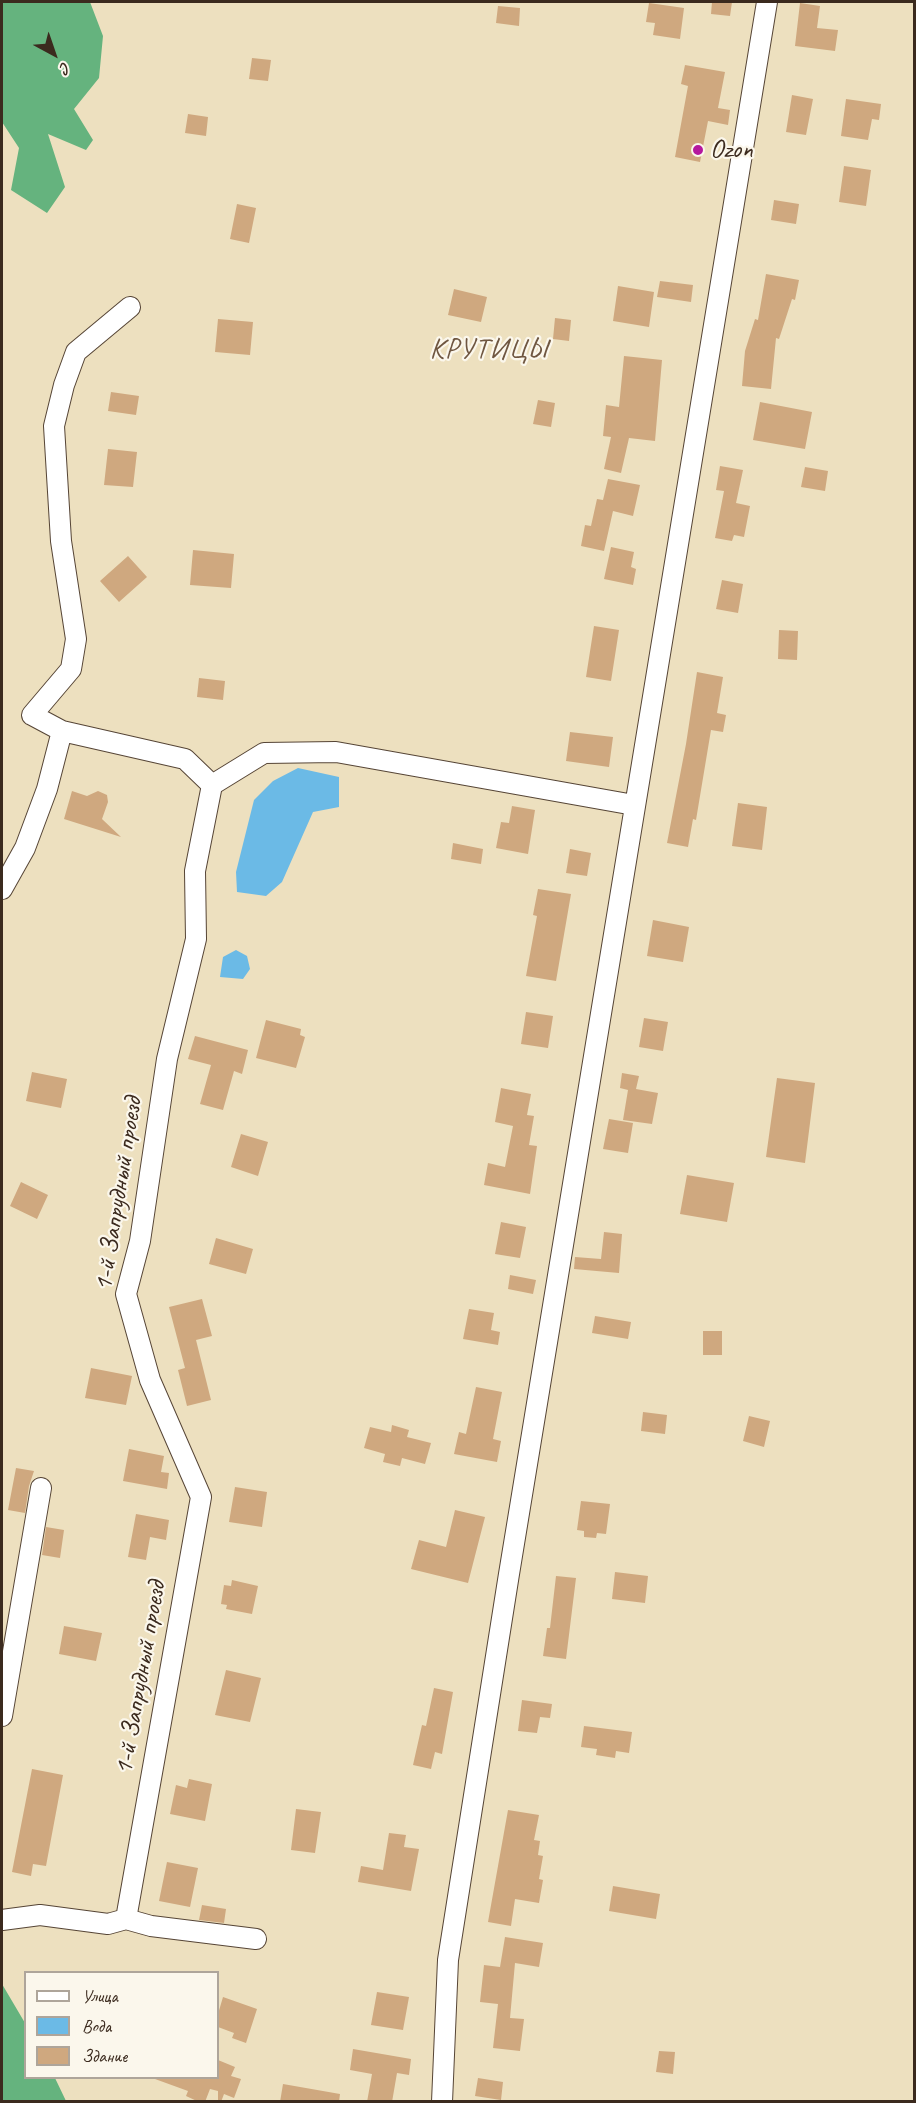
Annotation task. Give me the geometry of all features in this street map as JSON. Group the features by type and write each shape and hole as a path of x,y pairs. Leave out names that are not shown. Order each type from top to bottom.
{"street":[{"path":"442,2102 448,1960 634,805 767,2"},
{"path":"130,307 76,352 64,385 54,426 61,541 76,639 70,669 33,715 62,731 185,759 212,786 264,753 336,752 634,805"},
{"path":"2,889 25,848 47,789 62,731"},
{"name":"1-й Запрудный проезд","path":"126,1919 201,1497 150,1380 126,1293 140,1241 167,1059 196,939 195,871 212,786"},
{"path":"2,1716 40,1488"},
{"path":"2,1920 40,1915 108,1924 126,1919 151,1926 256,1939"}],"green space":[{"path":"2,2 90,2 103,36 99,78 74,109 93,140 86,150 48,134 65,187 47,213 11,190 19,148 2,122"},
{"path":"2,1984 24,2021 24,2079 55,2079 66,2101 2,2101"}],"water":[{"path":"298,768 339,777 339,807 313,812 282,882 266,896 237,892 236,872 254,800 273,781"},
{"path":"236,950 247,956 250,969 243,979 220,977 223,957"}],"building":[{"path":"712,2 732,2 730,16 711,14"},
{"path":"649,3 684,8 680,39 653,35 655,23 646,22"},
{"path":"800,3 820,6 817,28 838,30 835,51 795,46"},
{"path":"498,6 520,8 519,26 496,23"},
{"path":"252,58 271,60 268,81 249,79"},
{"path":"685,65 725,72 718,108 730,110 728,125 708,121 700,162 675,157 688,86 681,84"},
{"path":"792,95 813,99 806,135 786,132"},
{"path":"846,99 881,104 879,120 872,119 868,140 841,136"},
{"path":"188,114 208,117 206,136 185,133"},
{"path":"844,166 871,170 866,206 839,202"},
{"path":"774,200 799,204 796,224 771,220"},
{"path":"237,204 256,208 249,243 230,239"},
{"path":"766,274 799,280 795,300 792,299 779,339 776,338 771,389 742,386 745,351 755,319 758,320"},
{"path":"660,281 693,285 691,302 657,297"},
{"path":"618,286 654,292 649,327 613,321"},
{"path":"454,289 487,297 481,322 448,315"},
{"path":"555,318 571,320 569,341 553,339"},
{"path":"218,319 253,322 250,355 215,352"},
{"path":"624,356 662,360 655,441 629,438 621,473 604,469 611,437 603,436 606,405 619,407"},
{"path":"111,392 139,396 136,415 108,411"},
{"path":"538,400 555,403 551,427 533,424"},
{"path":"760,402 812,412 805,449 753,440"},
{"path":"108,449 137,452 133,487 104,485"},
{"path":"720,466 743,470 736,503 750,506 744,537 734,535 732,541 715,538 724,491 716,490"},
{"path":"805,467 828,471 825,491 801,487"},
{"path":"608,479 640,485 633,516 613,511 604,551 581,546 585,525 591,526 597,499 603,500"},
{"path":"611,547 634,552 631,567 636,569 633,585 604,579"},
{"path":"193,550 234,554 231,588 190,585"},
{"path":"128,556 147,577 119,602 100,581"},
{"path":"722,580 743,584 738,613 716,609"},
{"path":"594,626 619,630 611,681 586,677"},
{"path":"779,630 798,631 797,660 778,659"},
{"path":"697,672 723,677 717,713 726,715 723,732 711,730 696,820 693,819 688,847 667,843"},
{"path":"199,678 225,681 223,700 197,697"},
{"path":"570,732 613,737 609,767 566,761"},
{"path":"72,791 87,796 98,791 107,795 108,802 102,819 121,837 64,819"},
{"path":"738,803 767,807 762,850 732,846"},
{"path":"512,806 535,810 528,854 496,848 501,822 509,823"},
{"path":"453,843 483,849 481,864 451,859"},
{"path":"570,849 591,853 587,876 566,873"},
{"path":"538,889 571,894 556,981 526,976 537,916 533,915"},
{"path":"653,920 689,927 683,962 647,956"},
{"path":"526,1012 553,1016 548,1048 521,1044"},
{"path":"644,1018 668,1022 663,1051 639,1047"},
{"path":"266,1020 301,1029 300,1035 305,1037 296,1068 256,1058"},
{"path":"195,1036 248,1050 242,1074 234,1071 223,1110 200,1104 211,1065 188,1059"},
{"path":"32,1072 67,1079 61,1108 26,1101"},
{"path":"622,1073 639,1076 636,1089 658,1093 652,1124 623,1120 628,1090 620,1088"},
{"path":"777,1078 815,1083 805,1163 766,1157"},
{"path":"501,1088 531,1094 527,1115 534,1116 529,1145 537,1146 530,1194 484,1185 488,1163 505,1167 513,1126 495,1122"},
{"path":"609,1119 633,1123 628,1153 603,1149"},
{"path":"241,1134 268,1142 258,1176 231,1167"},
{"path":"687,1175 734,1183 727,1222 680,1214"},
{"path":"21,1182 48,1195 37,1219 10,1206"},
{"path":"501,1222 526,1227 520,1258 495,1254"},
{"path":"604,1232 622,1234 619,1273 574,1269 575,1257 601,1259"},
{"path":"216,1238 253,1249 246,1274 209,1264"},
{"path":"510,1275 536,1280 533,1294 508,1289"},
{"path":"202,1299 212,1336 196,1340 211,1400 187,1406 178,1370 185,1368 169,1307"},
{"path":"469,1309 494,1313 491,1330 500,1332 498,1345 463,1339"},
{"path":"595,1316 631,1322 628,1339 592,1333"},
{"path":"703,1331 722,1331 722,1355 703,1355"},
{"path":"91,1368 132,1376 126,1405 85,1398"},
{"path":"476,1387 502,1392 493,1439 501,1441 497,1462 454,1454 459,1432 466,1434"},
{"path":"643,1412 667,1415 665,1434 641,1431"},
{"path":"749,1416 770,1421 764,1447 743,1441"},
{"path":"392,1425 409,1430 407,1437 431,1443 425,1464 402,1458 400,1466 383,1462 385,1454 364,1448 370,1427 391,1432"},
{"path":"129,1449 164,1456 161,1472 169,1473 167,1489 123,1481"},
{"path":"16,1468 34,1471 25,1513 8,1510"},
{"path":"235,1487 267,1492 262,1527 229,1522"},
{"path":"581,1501 610,1504 606,1534 597,1533 596,1538 584,1537 584,1531 577,1530"},
{"path":"455,1510 485,1517 468,1583 411,1569 419,1540 446,1547"},
{"path":"136,1514 169,1520 166,1540 150,1537 146,1560 128,1557"},
{"path":"46,1527 64,1530 60,1558 42,1555"},
{"path":"615,1572 648,1576 645,1603 612,1599"},
{"path":"556,1576 576,1578 566,1659 543,1656 547,1628 550,1628"},
{"path":"232,1580 258,1586 252,1614 226,1609 227,1605 221,1604 224,1585 231,1586"},
{"path":"64,1626 102,1633 96,1661 59,1654"},
{"path":"226,1670 261,1678 250,1722 215,1715"},
{"path":"434,1688 453,1692 442,1754 435,1752 431,1769 413,1765 422,1725 426,1726"},
{"path":"522,1700 552,1704 550,1718 540,1717 537,1733 518,1731"},
{"path":"584,1726 632,1732 629,1753 616,1751 615,1758 596,1755 597,1749 581,1747"},
{"path":"32,1769 63,1775 46,1866 33,1864 31,1876 12,1872"},
{"path":"189,1779 212,1784 205,1821 170,1814 176,1785 187,1788"},
{"path":"296,1809 321,1812 315,1853 291,1850"},
{"path":"508,1810 539,1815 534,1840 540,1841 538,1855 543,1856 539,1879 543,1880 539,1903 515,1899 511,1926 488,1922"},
{"path":"389,1833 406,1835 404,1847 419,1849 411,1891 358,1882 361,1866 383,1870"},
{"path":"167,1862 198,1868 190,1907 159,1901"},
{"path":"613,1886 660,1894 656,1919 609,1911"},
{"path":"202,1905 226,1909 224,1923 199,1920"},
{"path":"505,1937 543,1943 539,1967 515,1963 510,2018 524,2019 520,2051 493,2048 498,2004 480,2002 484,1965 500,1967"},
{"path":"377,1992 409,1997 403,2030 371,2025"},
{"path":"223,1997 257,2009 246,2043 232,2038 234,2033 219,2027 219,2011"},
{"path":"353,2049 411,2059 409,2075 397,2073 392,2102 367,2102 372,2074 350,2070"},
{"path":"659,2051 675,2052 673,2074 656,2072"},
{"path":"219,2060 235,2067 231,2076 241,2079 234,2098 224,2094 221,2102 218,2102 218,2091 210,2089 205,2102 199,2102 186,2096 188,2091 155,2079 219,2079"},
{"path":"478,2078 503,2082 501,2100 475,2096"},
{"path":"283,2084 340,2094 339,2102 280,2102"}],"place":[{"name":"Ozon","path":"698,150"}],"district":[{"name":"КРУТИЦЫ","path":"489,351"}]}
